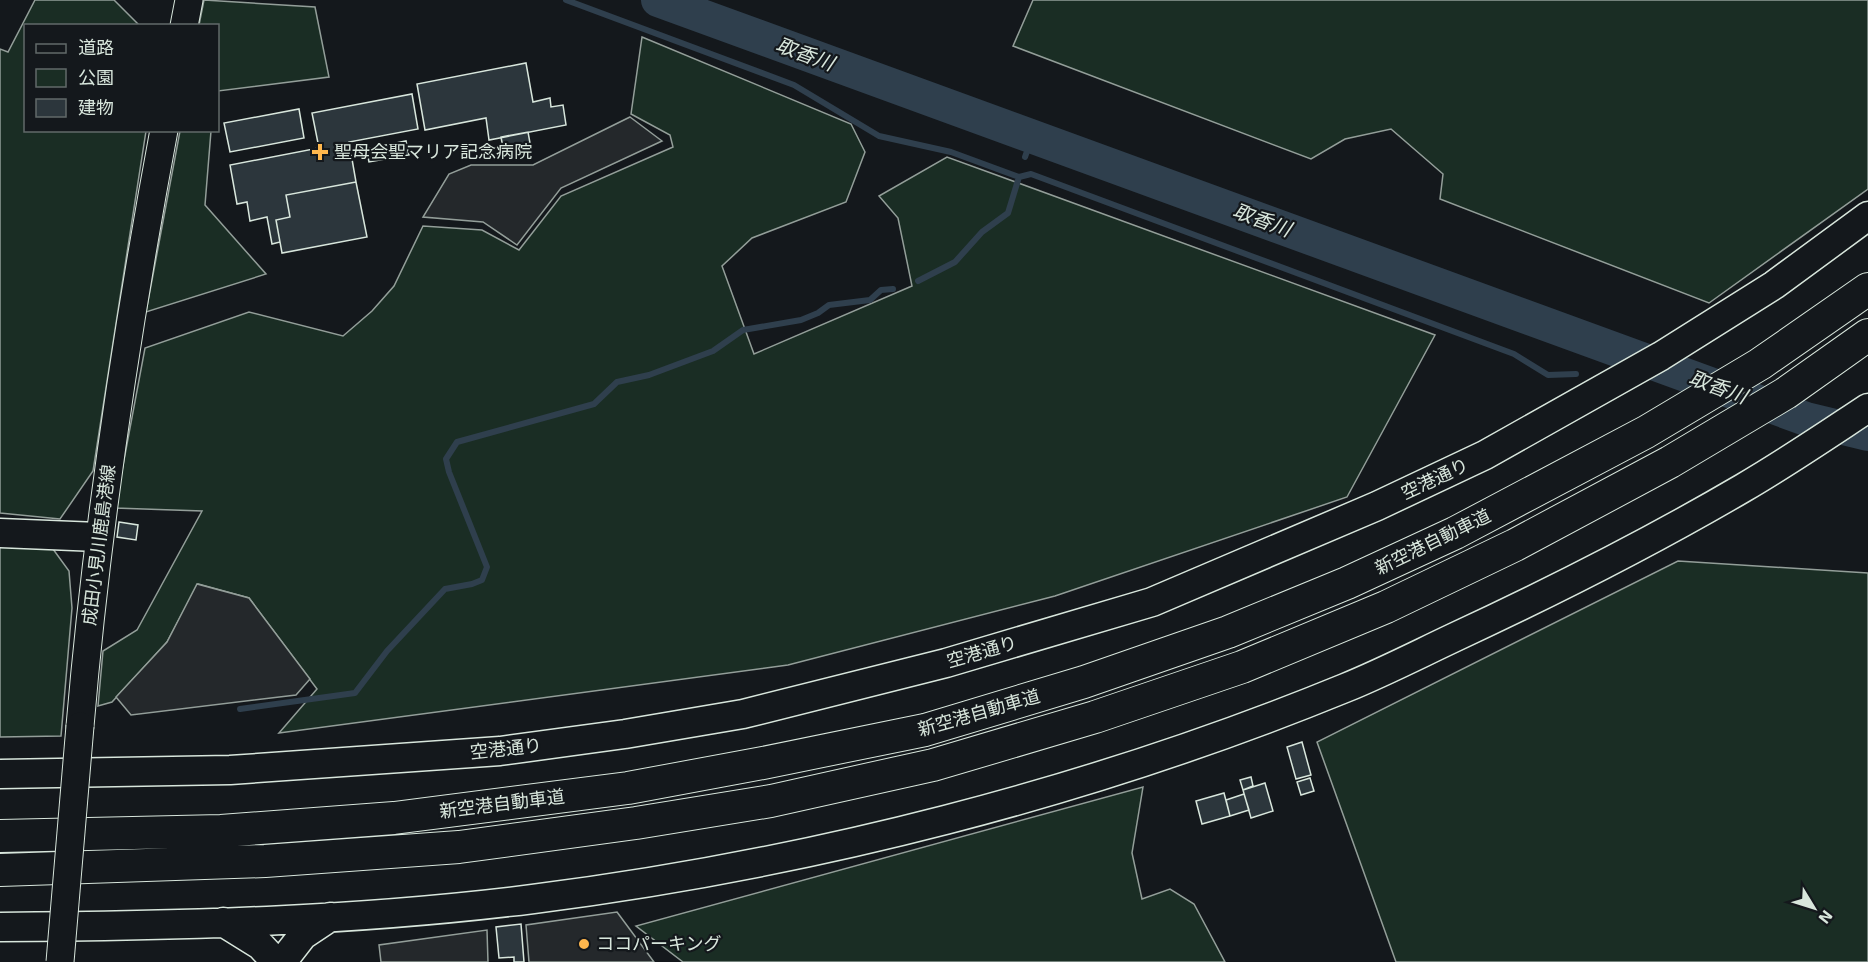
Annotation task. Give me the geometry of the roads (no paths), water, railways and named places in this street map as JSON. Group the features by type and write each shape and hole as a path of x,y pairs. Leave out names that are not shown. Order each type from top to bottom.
{"highway":[{"name":"空港通り","path":"0,774 230,770 500,751 625,734 743,714 946,663 1152,602 1377,506 1485,455 1661,356 1774,285 1868,216"},
{"name":"新空港自動車道","path":"0,836 221,831 394,818 627,788 925,730 1084,682 1228,632 1347,583 1455,533 1646,432 1760,364 1864,292"},
{"name":"新空港自動車道","path":"0,870 265,861 459,847 636,823 771,801 933,765 1107,714 1274,654 1386,607 1515,545 1680,457 1786,393 1868,334"},
{"path":"0,927 330,917 534,899 665,879 796,855 1011,803 1210,740 1349,687 1603,566 1747,486 1868,408"},
{"path":"0,533 98,537"},
{"path":"282,962 303,935 330,917"},
{"path":"223,922 260,945 276,962"}],"main road":[{"name":"成田小見川鹿島港線","path":"60,962 98,537 128,329 164,132"}],"waterway":[{"path":"566,0 794,85 879,136 951,152 1019,177 1031,174 1514,354 1548,375 1576,374"},
{"name":"取香川","path":"658,0 1806,419 1868,434"},
{"path":"1025,157 1032,137"},
{"path":"918,281 955,262 982,232 1008,213 1019,177"},
{"path":"240,709 355,693 387,651 445,589 482,580 487,567 449,472 446,459 457,442 594,404 617,382 649,375 713,351 743,330 801,320 818,313 829,305 870,300 881,290 893,289"}],"place":[{"name":"聖母会聖マリア記念病院","path":"320,152"},
{"name":"ココパーキング","path":"584,944"}]}
